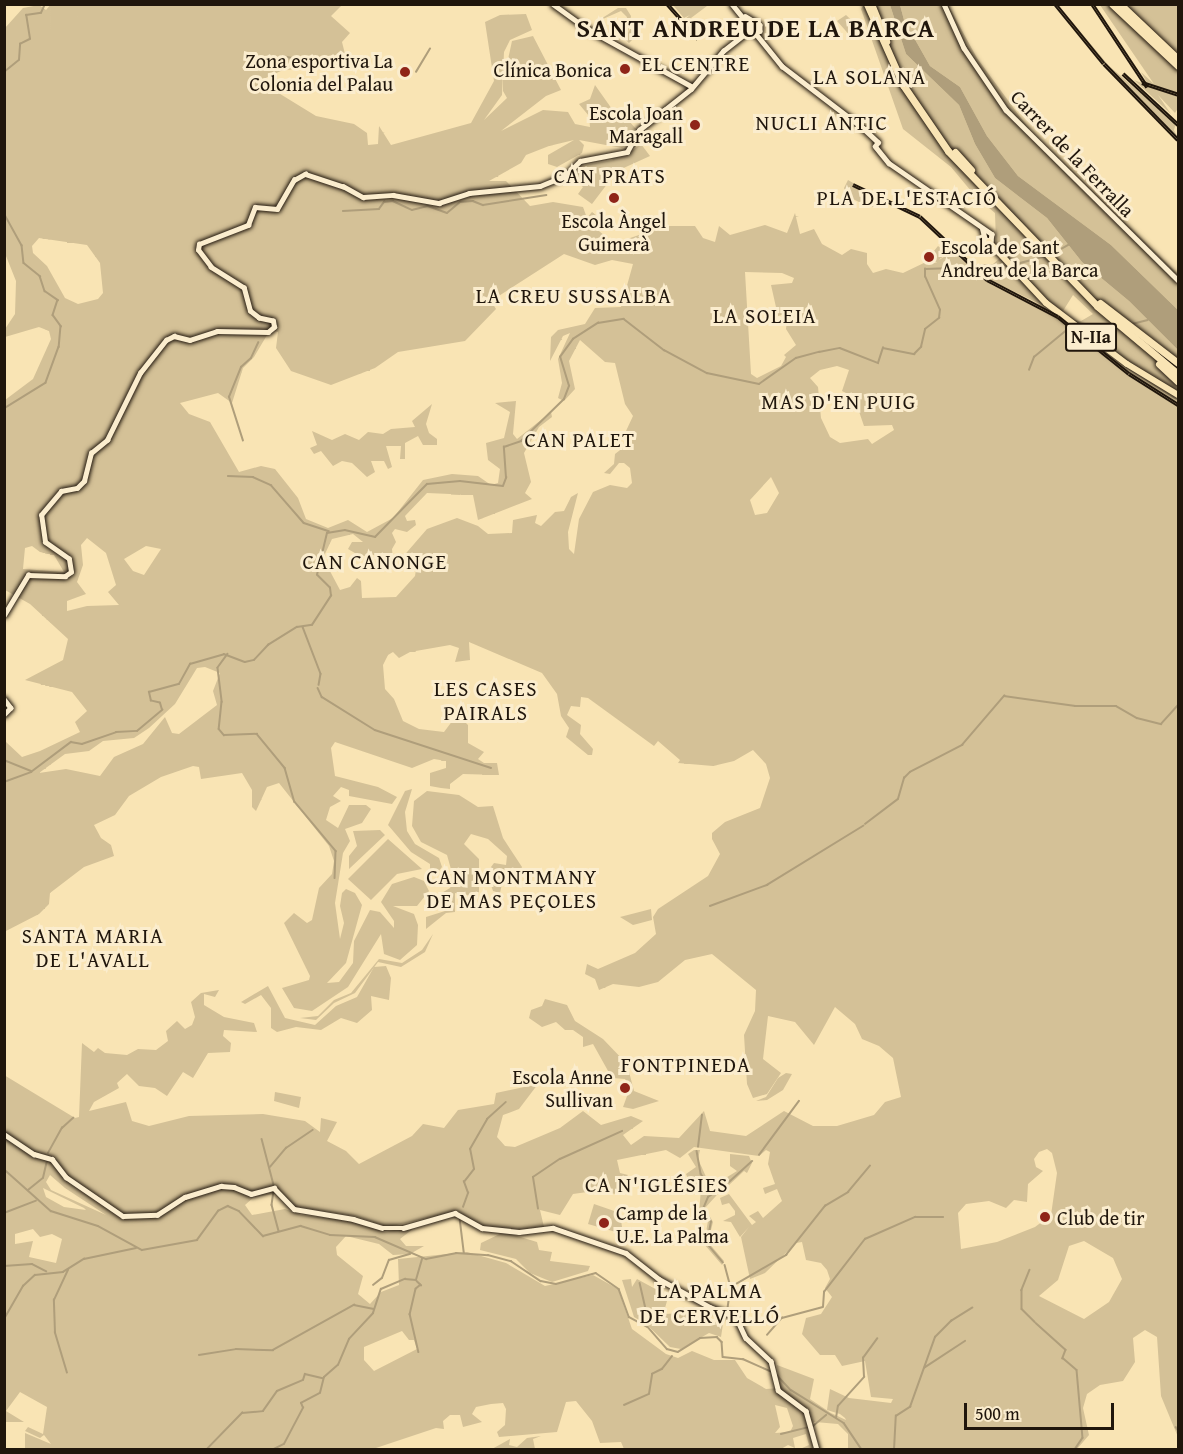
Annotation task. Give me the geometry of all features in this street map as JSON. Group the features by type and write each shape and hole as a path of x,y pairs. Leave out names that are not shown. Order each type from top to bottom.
{"highway":[{"path":"870,4 871,16 903,85 923,118 958,163 1179,382"},
{"path":"870,4 897,65 934,125 1067,276 1111,320 1124,326 1179,363"},
{"path":"1112,4 1179,66"},
{"path":"1120,4 1144,29 1179,58"},
{"path":"1124,326 1179,369"},
{"path":"1124,326 1179,374"}],"main road":[{"name":"N-IIa","path":"989,237 1012,265 1059,313 1127,364 1179,395"}],"street":[{"path":"553,4 688,87"},
{"name":"N-IIa","path":"734,4 754,23"},
{"name":"N-IIa","path":"734,4 752,31 761,38 784,68 860,125 883,157 982,229 989,237"},
{"name":"Carrer de la Ferralla","path":"945,4 968,53 1006,110 1179,278"},
{"path":"4,615 28,576 65,576 71,572 69,559 45,542 41,516 61,491 77,488 84,481 91,453 106,440 140,373 166,340 174,336 190,340 214,332 268,332 274,327 273,321 259,318 250,311 244,288 211,267 198,250 199,244 248,225 255,207 277,209 299,176 344,186 358,196 393,195 439,203 469,193 540,186 565,176 580,161 600,160 633,148 639,130 742,36 752,31 760,31 760,25 754,23 752,31"},
{"name":"N-IIa","path":"760,31 761,38"},
{"path":"4,699 11,708 4,715"},
{"path":"4,1134 34,1154 52,1159 66,1177 123,1216 158,1215 185,1197 229,1186 251,1194 275,1189 294,1209 353,1218 382,1228 403,1228 455,1213 478,1226 510,1231 554,1228 626,1252 660,1279 710,1307 735,1315 749,1341 768,1357 779,1391 806,1411 817,1449"}],"shaded area":[{"path":"51,4 342,5 331,16 350,33 342,42 349,70 309,62 302,69 283,70 259,81 316,116 354,124 367,133 368,145 378,144 379,126 391,145 471,123 494,81 485,22 500,15 526,14 532,30 510,40 504,52 503,66 507,64 512,41 533,36 561,90 546,96 501,131 543,110 568,112 575,124 590,127 589,116 579,104 590,99 595,85 619,119 623,114 636,129 629,131 629,143 622,148 579,140 584,145 582,153 557,167 548,164 548,155 574,140 549,146 526,155 521,163 489,181 506,181 530,206 553,202 583,207 587,218 592,212 602,220 597,227 588,222 605,236 607,246 665,226 695,226 703,238 715,242 719,226 730,235 765,225 787,233 795,213 800,234 814,229 822,244 842,255 851,249 867,253 867,264 873,273 886,269 903,273 928,261 937,263 930,256 938,246 946,252 939,260 947,255 945,240 966,263 964,256 972,264 993,264 1005,254 996,243 995,213 976,197 951,167 903,129 861,9 864,5 890,5 906,54 959,105 975,144 995,178 1047,218 1082,262 1129,301 1178,350 1178,401 1131,371 1052,310 976,273 992,285 1059,319 1128,375 1178,407 1178,1437 1161,1396 1157,1337 1145,1330 1133,1338 1135,1362 1123,1381 1100,1385 1087,1394 1083,1408 1089,1435 1077,1449 848,1449 848,1434 838,1424 815,1422 809,1424 813,1449 800,1449 809,1445 806,1434 793,1438 795,1448 788,1445 781,1449 624,1449 621,1442 600,1443 592,1421 576,1401 566,1402 557,1432 499,1437 497,1432 505,1425 506,1409 503,1403 491,1404 476,1407 472,1414 482,1422 463,1427 460,1415 450,1415 443,1421 444,1429 436,1428 373,1449 25,1449 25,1433 51,1444 44,1435 40,1438 25,1431 28,1427 43,1434 47,1407 20,1392 6,1411 24,1422 5,1422 4,1075 75,1118 79,1117 82,1043 94,1052 98,1048 105,1053 127,1055 138,1049 156,1050 168,1041 166,1031 177,1021 185,1029 192,1025 195,1017 191,1002 201,993 219,990 215,997 204,994 204,1005 224,1017 254,1023 257,1032 224,1030 223,1036 231,1043 230,1052 208,1053 193,1078 183,1072 167,1096 155,1088 139,1086 127,1074 117,1083 119,1088 94,1102 89,1111 126,1102 132,1121 149,1126 189,1116 263,1114 305,1121 320,1132 321,1118 337,1122 327,1141 346,1151 359,1164 412,1136 423,1124 444,1128 458,1110 494,1104 496,1093 538,1084 519,1109 503,1115 497,1137 505,1146 515,1147 560,1128 583,1111 601,1125 631,1116 643,1121 623,1135 631,1145 644,1136 679,1138 704,1111 710,1131 746,1136 784,1111 813,1126 837,1126 874,1115 885,1102 901,1097 893,1058 879,1046 862,1039 855,1024 835,1007 814,1045 795,1022 768,1016 763,1059 781,1073 767,1094 753,1098 747,1084 744,1035 755,1011 756,990 712,954 685,960 658,982 639,987 613,984 599,990 595,979 585,974 587,964 598,969 635,953 656,934 653,917 658,909 708,876 720,854 712,839 712,833 725,822 760,808 770,778 766,764 753,750 734,761 713,766 678,763 680,760 658,741 654,746 588,698 581,697 580,707 571,706 567,715 581,725 580,734 593,749 592,755 588,755 566,737 569,728 561,716 557,694 542,673 469,642 470,660 455,662 459,648 450,645 410,652 399,658 393,652 388,655 383,665 385,689 394,699 403,721 419,729 444,732 453,720 463,720 468,725 468,743 484,752 478,759 484,763 497,763 499,775 463,774 450,784 450,789 441,788 430,786 430,773 446,768 446,761 434,759 412,768 335,742 331,748 335,776 378,787 397,797 392,804 349,796 349,790 341,787 333,796 341,801 330,807 326,820 338,828 349,805 366,805 371,809 362,823 345,829 350,841 343,853 335,903 340,939 344,923 340,906 342,893 346,889 355,893 362,905 346,963 327,983 339,982 353,963 354,941 370,910 380,912 394,928 394,921 381,902 392,884 414,877 424,881 429,891 417,906 393,906 414,914 418,925 417,945 400,960 384,954 381,934 348,987 312,1011 294,1008 282,988 309,980 310,976 284,923 294,913 307,923 312,920 319,888 332,874 334,861 329,846 279,783 267,787 256,811 252,807 252,790 242,773 201,779 199,767 193,766 161,777 129,796 115,815 94,825 101,838 111,845 114,856 84,867 50,893 49,904 39,914 4,932 5,741 22,757 40,751 80,732 75,722 87,711 72,692 25,680 63,660 68,639 30,604 5,590 5,400 33,379 51,339 49,331 39,327 5,337 5,329 15,314 16,281 4,251 5,28 23,8 39,5 46,10","holes":["503,74 503,91 507,98 484,120 502,95","39,238 87,245 100,263 103,293 98,299 78,304 65,298 47,266 33,253 32,246","564,254 595,265 612,260 633,264 621,307 595,308 585,324 558,330 551,337 550,361 563,336 570,333 558,359 562,383 558,398 564,401 575,389 569,361 580,340 605,362 615,363 625,404 633,416 626,431 629,443 615,454 614,464 604,473 610,474 619,463 624,463 630,468 632,483 627,488 610,485 593,492 579,519 574,554 569,549 568,532 578,493 571,497 564,511 555,512 541,526 535,523 537,515 513,520 512,533 488,534 478,526 457,518 427,529 401,559 403,566 408,557 418,557 415,576 396,597 362,598 361,581 357,578 350,587 340,590 323,558 332,539 353,534 363,542 352,542 348,549 360,556 374,555 394,571 392,549 396,542 392,533 395,529 407,532 416,525 415,520 407,521 405,516 427,493 473,495 478,520 532,499 525,493 531,482 524,453 539,427 552,417 551,412 517,439 513,434 516,401 495,403 510,412 504,438 486,443 488,460 500,469 498,483 491,485 478,476 452,474 423,480 393,518 367,532 348,520 328,528 306,519 298,498 275,469 261,466 239,472 210,422 189,414 180,403 218,393 232,403 243,368 254,357 270,330 278,332 276,348 291,371 331,385 375,368 398,352 465,341 496,309 491,301","745,272 782,273 794,278 792,283 771,285 778,316 788,313 786,329 796,345 784,355 786,357 781,366 757,378 751,374","1073,295 1093,314 1081,321 1072,320 1063,311","837,366 849,370 842,391 854,397 864,426 892,425 894,430 872,444 868,439 840,443 830,437 821,418 818,387 810,378 820,370","771,477 779,493 767,513 755,515 750,500","87,538 106,553 116,585 108,592 119,605 87,606 67,611 67,601 86,594 77,582 83,565 81,545","32,546 40,552 54,555 64,572 23,569 25,548","146,546 161,549 144,575 133,571 124,559","205,667 220,673 213,691 217,705 179,734 172,733 165,717 143,744 114,757 100,776 66,769 39,773 65,754 89,751 103,741 134,738 149,728 175,704 197,668","694,1147 759,1156 766,1150 770,1152 768,1164 775,1184 763,1188 765,1194 777,1189 782,1201 763,1218 758,1211 749,1216 756,1222 752,1225 729,1194 720,1198 722,1205 729,1203 735,1211 735,1215 723,1221 731,1222 740,1237 749,1227 741,1237 750,1279 765,1273 796,1243 802,1242 806,1260 821,1263 827,1270 830,1279 825,1288 832,1297 821,1314 806,1318 802,1334 820,1355 835,1355 842,1366 865,1361 871,1397 893,1399 891,1403 849,1398 830,1389 827,1410 840,1414 846,1420 831,1413 810,1399 814,1379 777,1365 779,1388 766,1389 747,1378 735,1360 714,1360 692,1351 678,1358 666,1354 632,1329 618,1289 593,1275 545,1286 506,1263 467,1252 398,1259 399,1285 381,1292 370,1304 358,1294 363,1276 337,1255 336,1247 346,1236 379,1244 393,1255 410,1254 424,1246 406,1246 400,1239 418,1225 385,1232 355,1221 301,1215 285,1209 252,1215 245,1205 254,1197 282,1193 291,1206 355,1216 388,1227 458,1211 478,1225 517,1230 544,1227 540,1210 560,1215 573,1194 594,1191 624,1195 622,1181 628,1175 620,1173 617,1160 666,1150 680,1158","1047,1149 1052,1153 1057,1173 1051,1215 1035,1227 997,1242 961,1249 958,1213 966,1204 989,1201 1006,1208 1014,1200 1027,1202 1028,1184 1043,1171 1036,1167 1034,1159 1039,1152","50,1175 65,1188 106,1215 51,1190 46,1182","43,1188 86,1210 64,1207 46,1197","33,1229 40,1237 52,1234 62,1239 56,1263 29,1257 33,1241 15,1244 15,1234","1084,1241 1113,1258 1122,1279 1109,1302 1084,1319 1039,1296 1058,1280 1069,1246","402,1331 409,1340 414,1340 417,1349 374,1371 364,1360 364,1347","775,1405 787,1408 793,1426 790,1432 775,1433 780,1427"]},
{"path":"706,4 707,6 691,18 694,26 685,19 690,15 684,18 673,5"},
{"path":"890,5 900,5 904,20 930,66 960,87 987,136 1018,176 1111,245 1178,310 1178,350 1129,301 1082,262 1047,218 995,178 975,144 959,105 906,54"},
{"path":"900,5 948,5 977,58 1029,129 1178,274 1178,310 1111,245 1018,176 987,136 960,87 930,66 904,20"},
{"path":"1058,5 1109,66 1176,123 1174,130 1178,138 1101,59"},
{"path":"1100,5 1178,5 1178,94 1158,90 1141,82 1146,81 1141,72 1154,84"},
{"path":"618,8 626,8 631,16 628,33 631,27 634,38 629,43 624,38 627,17 621,11 596,22"},
{"path":"846,15 860,28 853,39 837,21"},
{"path":"1134,80 1178,97 1178,108 1175,113 1158,95 1171,114"},
{"path":"641,144 650,156 617,171 592,204 578,194 583,187 571,178 580,166 613,160 611,158 629,153"},
{"path":"848,180 884,201 866,197 870,204 881,207 869,207 847,196 844,188"},
{"path":"432,404 426,424 429,433 437,439 437,445 423,445 418,436 405,443 405,459 400,459 401,446 386,446 392,467 388,469 384,461 371,461 375,472 367,477 352,463 342,461 333,466 321,451 314,454 310,448 317,445 312,431 332,440 345,434 359,440 368,432 383,434 391,429 415,427 412,421"},
{"path":"412,789 405,812 407,831 415,844 439,858 442,867 438,872 430,873 430,864 411,852 388,825 405,791"},
{"path":"427,791 459,795 478,807 493,806 503,838 522,867 518,876 502,884 500,893 493,891 489,879 491,867 494,863 506,865 507,856 488,839 471,834 464,844 479,859 479,892 472,896 455,893 455,912 446,913 426,929 426,917 445,911 440,894 450,888 454,880 447,855 421,842 412,826 414,801"},
{"path":"380,830 385,835 349,869 349,856 357,846 353,831"},
{"path":"388,839 422,869 397,874 371,900 348,879"},
{"path":"651,909 652,920 633,925 620,917"},
{"path":"433,934 425,952 401,967 378,962 355,993 334,1003 316,1020 300,1018 318,1016 334,1000 351,993 379,959 402,963 422,950"},
{"path":"386,966 391,978 389,1000 371,996 372,1010 357,1023 341,1018 321,1030 296,1027 277,1032 271,1028 271,1008 261,995 245,1004 241,1002 268,986 285,1018 315,1025 336,1006 357,997 374,967"},
{"path":"545,999 567,1005 575,1021 603,1039 627,1064 634,1091 659,1101 633,1109 623,1107 630,1088 625,1079 612,1078 593,1044 583,1047 583,1037 573,1030 565,1030 556,1022 542,1027 529,1018 531,1010 542,1006"},
{"path":"786,1073 792,1074 783,1090 767,1100 756,1101 766,1097 778,1078"},
{"path":"275,1092 301,1097 299,1108 274,1101"},
{"path":"694,1150 700,1150 698,1159 707,1179 694,1194 686,1174 696,1167 688,1154"},
{"path":"730,1154 749,1156 752,1163 747,1173 744,1171 729,1185 724,1179 737,1171 730,1166"},
{"path":"708,1182 726,1185 705,1208 713,1222 708,1242 724,1261 722,1265 704,1244 708,1221 703,1213 699,1215 701,1188"},
{"name":"Camp de la U.E. La Palma","path":"594,1204 620,1213 623,1234 588,1224"},
{"path":"504,1232 537,1242 539,1250 552,1252 550,1261 590,1266 588,1271 552,1282 530,1273 516,1259 480,1250 481,1243"},
{"path":"631,1279 632,1287 637,1279 661,1292 659,1297 669,1294 665,1308 646,1314 641,1321 634,1317 622,1280"},
{"path":"666,1309 665,1314 681,1313 723,1324 721,1337 709,1333 681,1349 670,1347 644,1322 647,1317"},
{"path":"541,1436 533,1439 535,1449 492,1449 510,1439 509,1445 517,1447 527,1438"}],"waterway":[{"path":"4,72 19,60 20,44 30,39 26,15 41,13 45,4"},
{"path":"416,72 430,49"},
{"path":"282,56 355,70"},
{"path":"343,211 379,209 384,202 393,201 412,210 428,206 447,213 460,202 473,201 483,205 546,195"},
{"path":"4,213 22,245 24,263 40,276 45,291 58,300 53,315 61,326 59,347 46,383 4,409"},
{"path":"1051,255 1070,244"},
{"path":"1013,265 1046,256"},
{"path":"4,782 31,772 71,742 82,744 116,732 137,731 162,710 160,703 151,701 149,692 179,684 190,664 224,654 245,662 254,660 268,645 297,627 312,625 331,596 330,588 317,575 327,533 345,530 375,537 427,484 460,481 503,486 506,478 504,447 521,441 564,399 569,386 560,357 573,339 598,323 624,319 664,350 707,373 759,384 796,358 819,352 840,348 878,363 883,348 914,354 921,347 925,329 939,318 940,310 925,277 925,269 1009,266"},
{"path":"1132,324 1148,320"},
{"path":"1082,326 1095,330 1116,325"},
{"path":"1029,370 1034,357 1069,328"},
{"path":"243,441 229,397 241,367 251,358 258,343"},
{"path":"228,476 253,477 271,485 304,523 329,531"},
{"path":"303,627 321,674 319,685"},
{"path":"228,654 218,668 222,702 219,729 224,735 257,734 285,768 295,802 336,851 335,878"},
{"path":"318,688 322,697 375,730 491,768"},
{"path":"865,824 898,799 904,778 910,772 962,745 1004,696 1075,706 1116,706 1137,718 1161,724 1178,705"},
{"path":"4,760 31,771"},
{"path":"710,906 767,885 863,826"},
{"path":"759,1155 799,1101"},
{"path":"463,1207 468,1193 464,1182 474,1169 470,1149 487,1119 506,1102"},
{"path":"698,1147 702,1115"},
{"path":"48,1153 62,1128 73,1118"},
{"path":"270,1167 286,1148 313,1130"},
{"path":"538,1209 533,1177 560,1159 622,1131"},
{"path":"262,1139 274,1185"},
{"path":"697,1151 701,1174 714,1192"},
{"path":"28,1190 43,1178 47,1160"},
{"path":"729,1182 752,1161"},
{"path":"731,1287 786,1255 825,1206 848,1192 870,1166"},
{"path":"4,1169 51,1211 98,1226 142,1250 197,1240 218,1211 228,1206 239,1211 263,1236 301,1226 330,1235 375,1237 426,1259 456,1253 488,1255 511,1261 541,1281 556,1284 596,1273 619,1289 629,1317 648,1327 667,1349 678,1352 700,1338 717,1337 722,1342 723,1357 743,1359 772,1372"},
{"path":"723,1263 707,1244 711,1222 703,1209 708,1197 727,1184"},
{"path":"274,1191 272,1205 279,1231"},
{"path":"4,1213 36,1201"},
{"path":"767,1335 782,1318 823,1307 824,1292 865,1239 915,1217 943,1217"},
{"path":"460,1218 464,1253"},
{"path":"4,1319 23,1286 35,1275 63,1272 84,1259 136,1248"},
{"path":"373,1285 382,1278 389,1260 410,1254"},
{"path":"272,1450 284,1444 303,1408 301,1403 320,1393 324,1377 338,1365 349,1339 373,1313 381,1289 405,1279 416,1280 422,1259"},
{"path":"4,1266 32,1264 46,1271"},
{"path":"725,1265 731,1287 728,1308"},
{"path":"67,1373 55,1333 54,1300 68,1270"},
{"path":"1030,1270 1022,1290 1022,1309 1035,1322"},
{"path":"417,1281 421,1285 416,1289 410,1314 419,1352"},
{"path":"640,1283 647,1314 642,1324"},
{"path":"199,1355 236,1349 273,1350 354,1305 374,1309"},
{"path":"894,1450 896,1416 910,1407 935,1337 951,1321 972,1308"},
{"path":"1036,1323 1066,1350 1063,1358 1077,1370 1083,1438 1075,1450"},
{"path":"836,1418 838,1406 864,1377 863,1358 877,1339"},
{"path":"924,1368 965,1341"},
{"path":"624,1405 649,1394 652,1374 662,1369 672,1356"},
{"path":"206,1450 242,1413 263,1411 277,1391 303,1380 305,1374 323,1378"},
{"path":"776,1374 791,1390 844,1423 862,1450"},
{"path":"813,1426 826,1415"},
{"path":"781,1434 809,1427"}],"railway":[{"path":"667,4 698,39"},
{"path":"1055,4 1104,64 1178,140"},
{"path":"1092,4 1147,87"},
{"path":"1123,74 1178,125"},
{"path":"1142,83 1178,95"},
{"path":"853,185 920,217 987,280 1058,317 1129,374 1178,405"}],"place":[{"name":"Clínica Bonica","path":"625,69"},
{"name":"Zona esportiva La Colonia del Palau","path":"405,72"},
{"name":"Escola Joan Maragall","path":"695,125"},
{"name":"Escola Àngel Guimerà","path":"614,198"},
{"name":"Escola de Sant Andreu de la Barca","path":"929,257"},
{"name":"Escola Anne Sullivan","path":"625,1088"},
{"name":"Club de tir","path":"1045,1217"},
{"name":"Camp de la U.E. La Palma","path":"604,1223"}],"district":[{"name":"SANT ANDREU DE LA BARCA","path":"756,28"},
{"name":"EL CENTRE","path":"696,64"},
{"name":"LA SOLANA","path":"870,77"},
{"name":"NUCLI ANTIC","path":"822,123"},
{"name":"CAN PRATS","path":"610,176"},
{"name":"PLA DE L'ESTACIÓ","path":"907,198"},
{"name":"LA CREU SUSSALBA","path":"574,296"},
{"name":"LA SOLEIA","path":"765,316"},
{"name":"MAS D'EN PUIG","path":"839,402"},
{"name":"CAN PALET","path":"580,440"},
{"name":"CAN CANONGE","path":"375,562"},
{"name":"LES CASES PAIRALS","path":"486,701"},
{"name":"CAN MONTMANY DE MAS PEÇOLES","path":"512,889"},
{"name":"SANTA MARIA DE L'AVALL","path":"93,948"},
{"name":"FONTPINEDA","path":"686,1065"},
{"name":"CA N'IGLÉSIES","path":"657,1185"},
{"name":"LA PALMA DE CERVELLÓ","path":"710,1302"}]}
